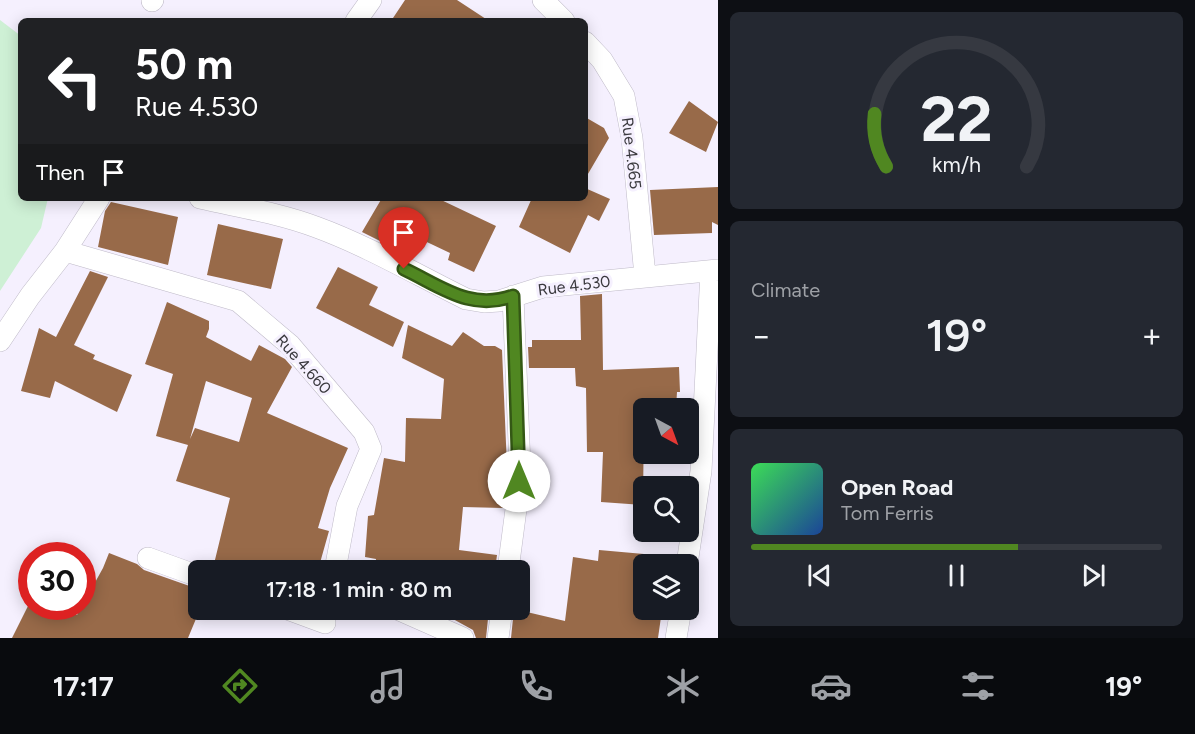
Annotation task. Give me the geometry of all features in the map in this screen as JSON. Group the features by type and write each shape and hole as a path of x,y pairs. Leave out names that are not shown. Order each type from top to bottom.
{"street":[{"path":"358,18 371,0"},
{"path":"543,0 561,18"},
{"name":"Rue 4.665","path":"588,45 602,60 624,96 632,138 645,276"},
{"path":"0,341 30,296 65,251 97,201"},
{"name":"Rue 4.530","path":"213,201 287,218 315,227 343,238 466,299 484,302 499,301 543,287 714,270"},
{"name":"Rue 4.660","path":"65,251 238,301 291,345 364,432 371,448 347,506 338,560"},
{"path":"688,554 700,471 714,270"},
{"path":"509,560 520,467 513,296"},
{"path":"148,558 188,572"},
{"path":"422,620 463,638"},
{"path":"498,638 500,620"},
{"path":"676,638 679,620"}],"green space":[{"path":"0,20 18,34 18,201 47,201 41,228 0,291"}],"building":[{"path":"405,0 457,0 484,18 393,18"},
{"path":"689,101 718,122 706,152 669,133"},
{"path":"588,119 604,128 609,138 588,174"},
{"path":"718,187 718,225 712,222 712,233 654,235 650,190"},
{"path":"588,189 610,199 599,221 588,215 570,253 519,227 531,201 588,201"},
{"path":"380,201 443,201 496,226 474,272 448,260 450,253 410,234 400,251 362,232"},
{"path":"111,202 178,217 168,265 98,247 105,211"},
{"path":"218,224 283,239 271,289 207,275"},
{"path":"338,267 378,287 369,305 404,322 393,347 316,308"},
{"path":"90,271 108,277 74,345 95,355 93,359 132,375 117,412 55,381 50,398 21,391 39,328 56,337"},
{"path":"602,294 603,370 679,367 680,392 677,392 677,398 633,398 633,464 643,464 643,476 633,476 633,504 601,502 603,452 587,452 586,388 576,386 575,368 529,368 528,347 532,347 532,340 581,340 580,296"},
{"path":"167,302 209,321 206,337 251,361 259,345 285,359 292,367 267,413 348,448 330,488 318,528 329,531 321,560 215,560 230,498 176,481 188,445 156,436 173,374 145,364","holes":["206,381 252,398 239,442 195,428 190,439"]},
{"path":"408,325 452,346 463,332 484,346 495,346 502,350 507,467 503,508 463,507 459,550 497,555 496,560 376,560 365,557 368,516 374,515 384,458 405,462 406,418 441,419 444,379 402,358"},
{"path":"599,550 644,554 633,554 633,620 661,620 658,638 511,638 513,620 530,620 530,613 565,621 573,557 598,561"},
{"path":"109,553 137,564 144,570 188,585 188,620 196,620 188,638 12,638 21,620 96,620 96,581"},
{"path":"455,620 488,620 486,638 476,638 473,630"}],"route":[{"path":"404,269 466,299 484,302 499,301 513,296 519,481"}]}
